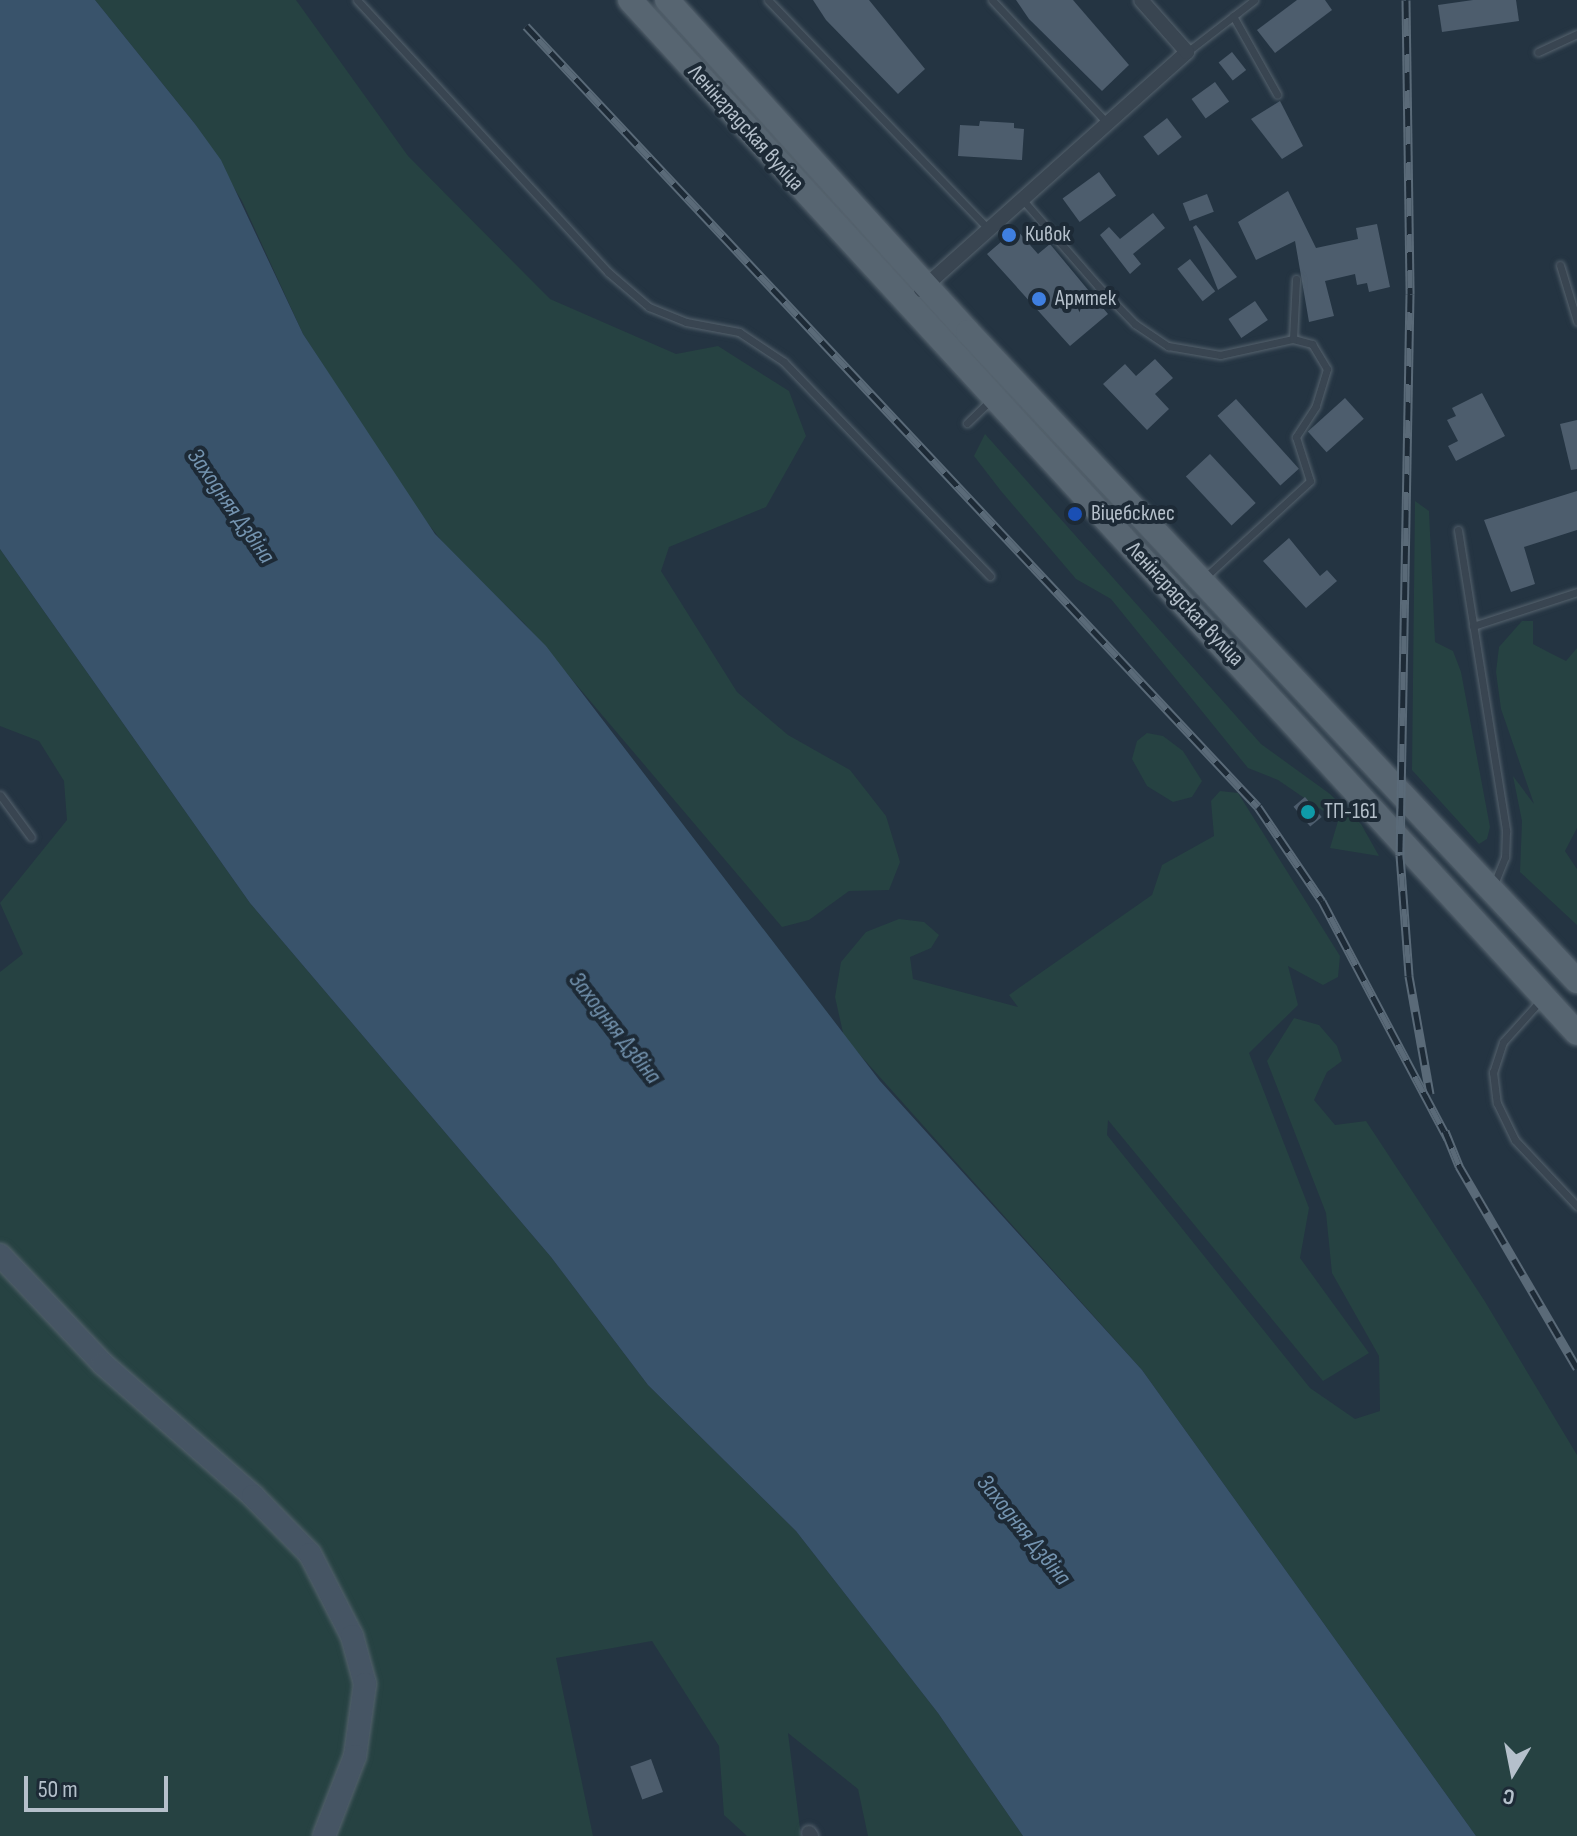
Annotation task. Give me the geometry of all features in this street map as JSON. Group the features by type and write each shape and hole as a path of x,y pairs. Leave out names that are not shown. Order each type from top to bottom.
{"main road":[{"name":"Ленінградская вуліца","path":"630,0 993,399 1390,823 1565,984"},
{"name":"Ленінградская вуліца","path":"667,0 925,286 1493,886 1565,984 1577,1033"}],"street":[{"path":"906,304 1187,52 1141,0"},
{"path":"718,96 740,78"},
{"path":"0,1255 103,1364 253,1496 310,1554 352,1636 365,1684 355,1756 324,1836"}],"lane":[{"path":"357,0 608,272 649,307 686,322 739,332 784,362 990,576"},
{"path":"768,0 988,229"},
{"path":"992,0 1107,123"},
{"path":"1187,52 1254,0"},
{"path":"1233,16 1277,94"},
{"path":"1538,52 1577,34"},
{"path":"1022,199 1135,324 1168,346 1220,355 1293,339 1312,344 1327,369 1316,406 1296,437 1310,481 1202,580"},
{"path":"1560,265 1577,321"},
{"path":"1293,339 1296,279"},
{"path":"967,423 993,399"},
{"path":"1458,530 1506,831 1505,857 1493,886"},
{"path":"1473,626 1577,592"},
{"path":"0,795 31,837"},
{"path":"1565,984 1503,1042 1493,1072 1497,1103 1515,1140 1577,1206"}],"green space":[{"path":"95,0 296,0 408,156 550,299 676,354 718,346 789,391 806,436 766,507 669,547 661,571 737,692 788,735 850,770 886,816 900,862 889,890 849,891 809,920 782,927 524,623 451,553 412,503 303,334 242,201 195,124"},
{"path":"985,434 1261,744 1330,794 1361,824 1379,856 1330,848 1338,821 1278,780 1248,768 1111,599 1076,579 1001,491 974,456"},
{"path":"1415,501 1429,511 1435,642 1453,651 1461,672 1490,827 1487,839 1479,844 1412,770"},
{"path":"0,549 250,903 551,1257 648,1385 796,1531 938,1713 1023,1836 868,1836 858,1789 788,1733 801,1836 747,1836 724,1815 719,1746 652,1641 556,1658 593,1836 0,1836 0,972 23,954 0,903 67,820 64,781 39,741 0,726"},
{"path":"1522,621 1533,621 1533,644 1566,661 1577,648 1577,828 1565,851 1577,869 1577,925 1520,872 1522,821 1513,776 1534,804 1501,709 1496,672 1499,647"},
{"path":"1147,733 1163,736 1183,751 1202,781 1192,797 1173,802 1147,786 1132,759 1137,741"},
{"path":"1220,791 1238,793 1340,956 1338,977 1323,985 1288,966 1298,1005 1249,1053 1309,1208 1300,1258 1369,1353 1323,1381 1108,1120 1107,1135 1310,1388 1355,1419 1380,1411 1379,1356 1332,1273 1326,1213 1267,1061 1294,1018 1319,1025 1337,1046 1342,1061 1327,1072 1314,1100 1335,1125 1366,1121 1484,1300 1577,1455 1577,1836 1476,1836 1142,1370 844,1037 835,997 841,962 866,932 899,919 924,922 939,935 931,948 910,957 913,979 1018,1007 1009,995 1152,895 1162,865 1214,836 1211,801"}],"water":[{"name":"Заходняя Дзвіна","path":"0,0 95,0 195,124 221,160 303,334 435,534 546,646 880,1081 1142,1370 1476,1836 1023,1836 938,1713 796,1531 648,1385 551,1257 250,903 0,549"}],"building":[{"path":"813,0 869,0 925,69 898,94 826,20"},
{"path":"1016,0 1073,0 1129,65 1102,91 1029,19"},
{"path":"1297,0 1325,0 1332,10 1275,53 1257,30"},
{"path":"1473,0 1516,0 1519,21 1442,32 1438,5"},
{"path":"1232,52 1246,70 1233,81 1219,62"},
{"path":"1215,82 1229,101 1206,118 1192,99"},
{"path":"1280,101 1303,146 1282,159 1251,119"},
{"path":"1167,118 1182,137 1158,155 1143,136"},
{"path":"980,121 1014,123 1014,128 1024,129 1022,160 958,156 960,125 979,126"},
{"path":"1099,172 1116,195 1080,222 1063,198"},
{"path":"1288,191 1316,248 1358,239 1356,228 1377,224 1390,287 1369,292 1367,283 1357,285 1355,274 1325,281 1334,316 1309,322 1295,241 1256,260 1238,222"},
{"path":"1207,194 1214,212 1190,221 1183,203"},
{"path":"1153,213 1165,228 1133,254 1141,264 1130,274 1100,235 1109,227 1120,239"},
{"path":"1196,225 1237,277 1218,290 1193,227"},
{"path":"1016,229 1038,254 1050,244 1108,314 1070,346 987,254"},
{"path":"1190,259 1215,291 1203,301 1177,269"},
{"path":"1255,301 1268,320 1241,338 1228,319"},
{"path":"1155,359 1173,378 1155,394 1169,409 1147,430 1103,384 1125,364 1136,376"},
{"path":"1482,393 1505,436 1456,461 1448,446 1458,441 1447,420 1456,416 1452,408"},
{"path":"1345,398 1364,419 1327,452 1308,431"},
{"path":"1236,399 1299,469 1280,486 1217,416"},
{"path":"1577,420 1577,469 1571,470 1560,424"},
{"path":"1210,454 1256,503 1232,526 1186,477"},
{"path":"1577,491 1577,530 1524,547 1535,584 1511,592 1484,520"},
{"path":"1289,538 1320,576 1327,570 1337,581 1306,608 1263,561"},
{"name":"ТП-161","path":"1305,797 1322,817 1310,827 1294,807"},
{"path":"651,1759 663,1792 642,1799 630,1767"}],"railway":[{"path":"1406,0 1410,294 1400,855 1409,976 1430,1094"},
{"path":"526,26 1258,807 1322,901 1448,1139"},
{"path":"1445,1131 1459,1166 1577,1368"}],"place":[{"name":"Кивок","path":"1009,235"},
{"name":"Армтек","path":"1039,299"},
{"name":"Віцебсклес","path":"1075,514"},
{"name":"ТП-161","path":"1308,812"}]}
